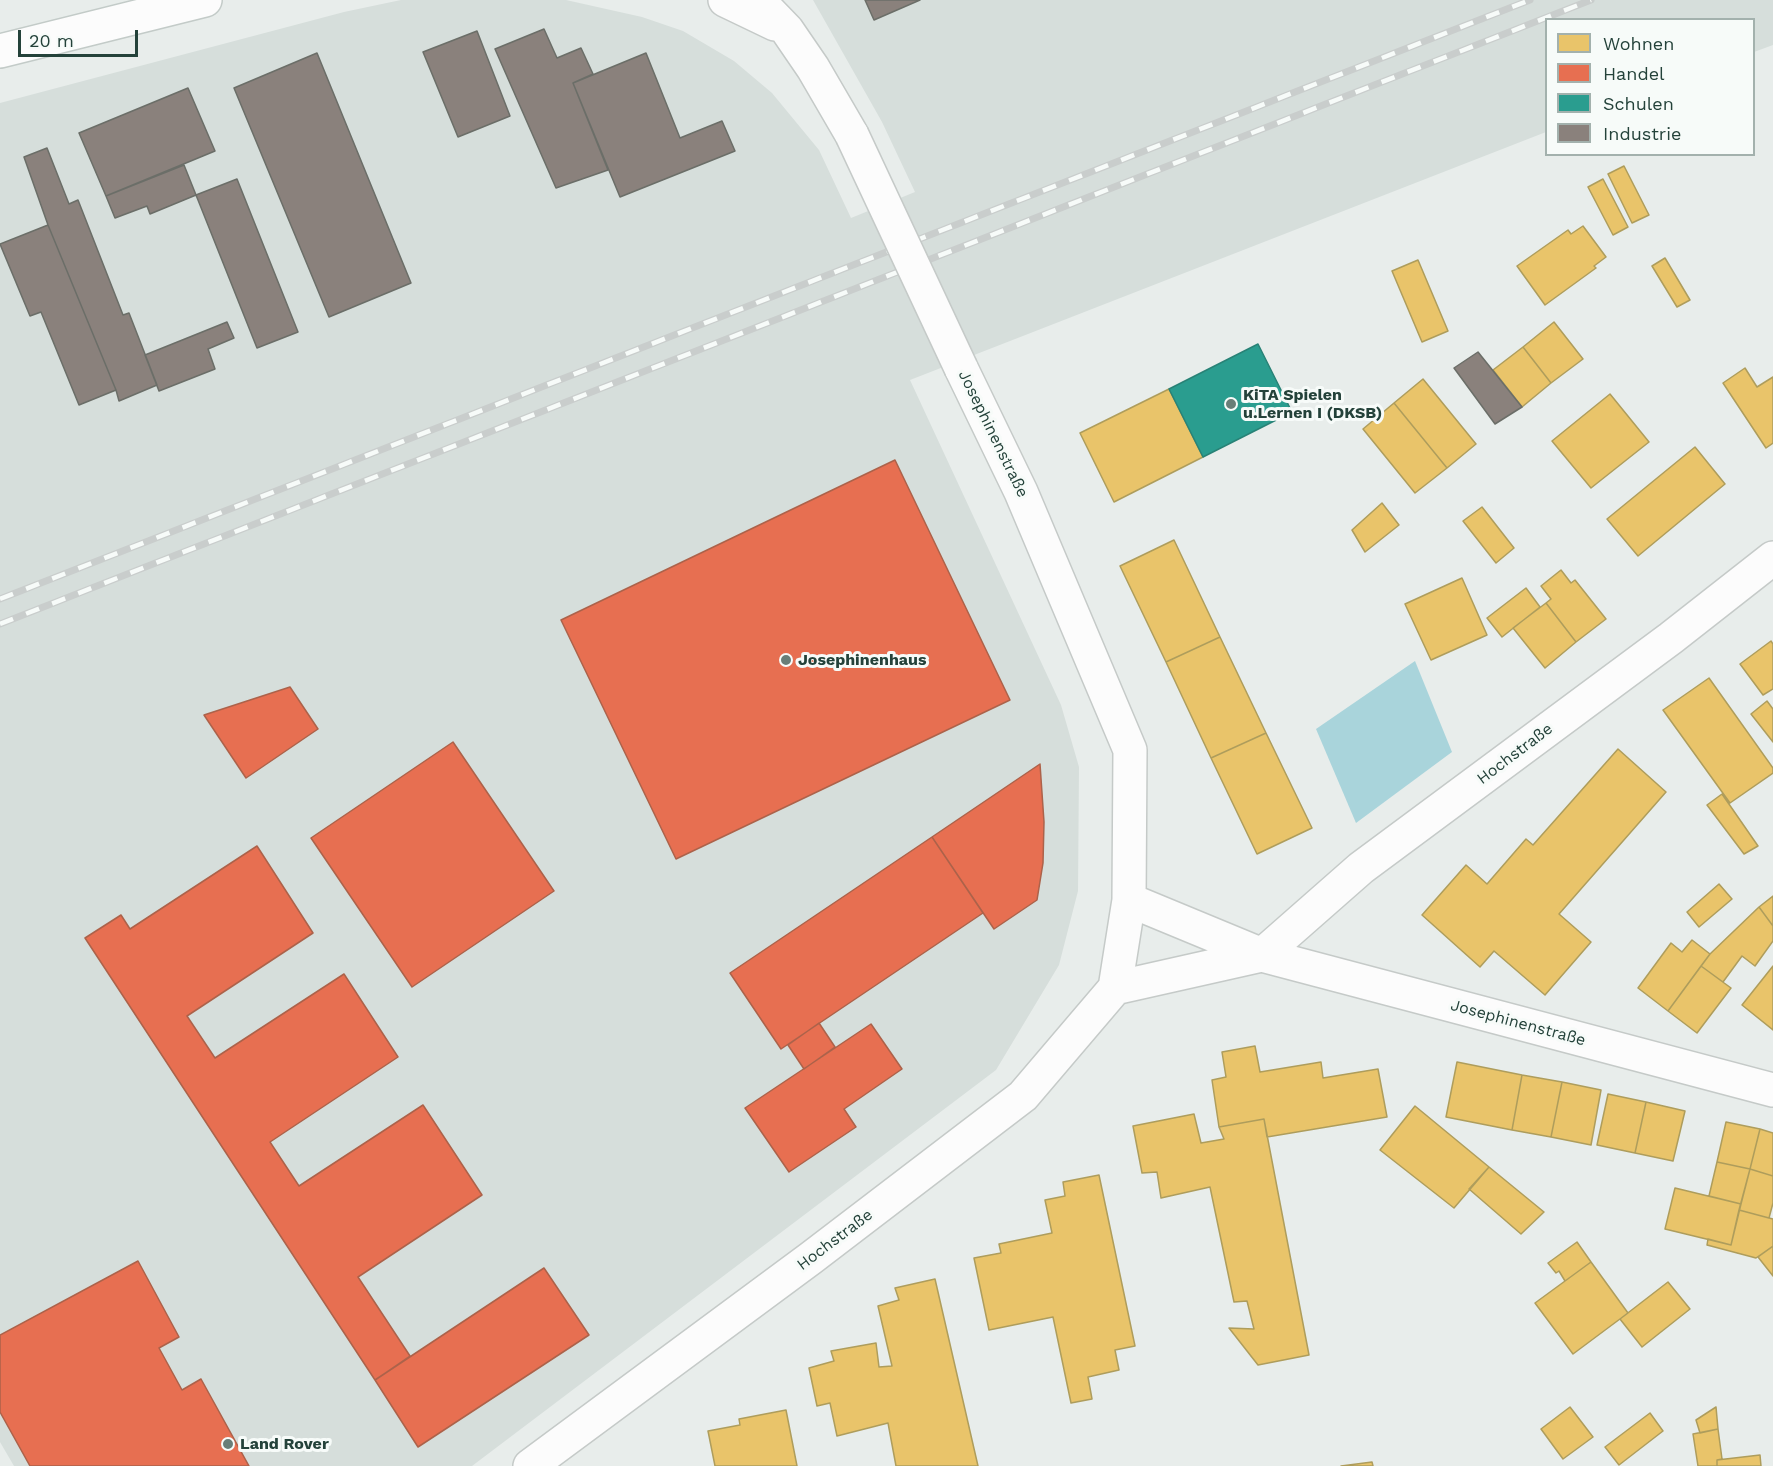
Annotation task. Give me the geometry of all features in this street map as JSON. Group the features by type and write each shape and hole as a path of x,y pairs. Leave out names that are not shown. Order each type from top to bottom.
{"street":[{"path":"0,51 205,0"},
{"path":"725,0 787,30"},
{"name":"Josephinenstraße","path":"758,0 787,30 813,68 852,135 1021,492 1130,750 1129,900"},
{"name":"Hochstraße","path":"530,1466 811,1258 1023,1096 1115,988 1262,955 1361,868 1671,638 1773,558"},
{"path":"1115,988 1129,900 1262,955"},
{"name":"Josephinenstraße","path":"1262,955 1773,1090"}],"shaded area":[{"path":"401,0 566,0 642,17 683,31 734,61 772,93 819,150 851,218 915,192 882,122 813,0 1773,0 1773,45 1755,52 1755,18 1545,18 1545,132 910,380 1061,705 1079,767 1078,891 1059,965 996,1070 472,1466 14,1466 0,1442 0,103 344,12"}],"water":[{"path":"1415,661 1452,752 1356,823 1316,729"}],"building: Wohnen":[{"path":"1624,166 1649,215 1632,223 1608,174"},
{"path":"1603,179 1628,227 1613,235 1588,187"},
{"path":"1583,226 1606,257 1594,266 1596,268 1545,305 1517,266 1568,230 1571,234"},
{"path":"1665,258 1690,300 1677,307 1652,266"},
{"path":"1418,260 1448,331 1422,342 1392,271"},
{"path":"1554,322 1583,359 1551,383 1523,347"},
{"path":"1523,347 1551,383 1522,407 1493,370"},
{"path":"1745,368 1757,387 1773,377 1773,443 1766,448 1723,383"},
{"path":"1423,379 1476,444 1447,468 1394,403"},
{"path":"1169,389 1203,457 1114,502 1080,433"},
{"path":"1610,394 1649,442 1591,488 1552,441"},
{"path":"1394,403 1447,468 1415,493 1363,429"},
{"path":"1695,447 1725,484 1638,556 1607,519"},
{"path":"1382,503 1399,525 1365,552 1352,530"},
{"path":"1482,507 1514,548 1496,563 1463,521"},
{"path":"1174,540 1220,637 1166,662 1120,566"},
{"path":"1561,570 1571,583 1575,580 1606,619 1576,642 1546,603 1551,599 1541,586"},
{"path":"1462,578 1487,635 1431,660 1405,604"},
{"path":"1526,588 1540,607 1502,637 1487,618"},
{"path":"1546,603 1576,642 1545,668 1513,628"},
{"path":"1220,637 1266,733 1211,758 1166,662"},
{"path":"1771,641 1773,644 1773,689 1763,695 1740,664"},
{"path":"1709,678 1773,768 1773,773 1730,803 1663,710"},
{"path":"1767,701 1773,709 1773,742 1751,714"},
{"path":"1266,733 1312,828 1257,854 1211,758"},
{"path":"1618,749 1666,792 1559,914 1591,942 1545,995 1494,951 1480,967 1422,915 1466,865 1487,884 1526,839 1533,845"},
{"path":"1722,794 1758,846 1744,854 1707,805"},
{"path":"1719,884 1732,899 1699,927 1687,912"},
{"path":"1773,896 1773,926 1759,907"},
{"path":"1759,907 1773,926 1773,941 1755,966 1742,956 1723,982 1701,966 1710,954"},
{"path":"1692,940 1710,954 1668,1011 1638,988 1671,943 1682,952"},
{"path":"1701,966 1731,988 1697,1033 1668,1011"},
{"path":"1773,966 1773,1030 1742,1005"},
{"path":"1255,1046 1260,1072 1321,1062 1323,1078 1378,1069 1387,1117 1267,1137 1264,1119 1219,1127 1212,1080 1226,1077 1222,1052"},
{"path":"1457,1062 1522,1075 1512,1130 1446,1117"},
{"path":"1522,1075 1562,1082 1551,1137 1512,1130"},
{"path":"1562,1082 1601,1090 1591,1145 1551,1137"},
{"path":"1608,1094 1646,1102 1635,1153 1597,1145"},
{"path":"1646,1102 1685,1111 1673,1161 1635,1153"},
{"path":"1415,1106 1489,1167 1454,1208 1380,1150"},
{"path":"1194,1114 1201,1143 1224,1139 1219,1127 1264,1119 1309,1355 1258,1365 1229,1328 1254,1329 1247,1301 1234,1302 1210,1187 1161,1198 1157,1172 1142,1173 1133,1126"},
{"path":"1726,1122 1760,1129 1750,1169 1717,1162"},
{"path":"1760,1129 1773,1133 1773,1176 1750,1169"},
{"path":"1717,1162 1750,1169 1741,1204 1709,1196"},
{"path":"1489,1167 1544,1212 1521,1234 1469,1189"},
{"path":"1750,1169 1773,1176 1773,1203 1769,1218 1739,1210"},
{"path":"1099,1175 1135,1346 1115,1350 1119,1370 1088,1377 1092,1399 1071,1403 1053,1317 989,1330 974,1258 1001,1253 999,1244 1052,1233 1045,1200 1065,1196 1063,1182"},
{"path":"1675,1188 1741,1204 1731,1245 1665,1229"},
{"path":"1739,1210 1773,1219 1773,1246 1756,1258 1707,1245 1708,1239 1731,1245"},
{"path":"1577,1242 1591,1262 1565,1281 1559,1271 1556,1273 1548,1263"},
{"path":"1773,1246 1773,1276 1758,1257"},
{"path":"1591,1262 1628,1313 1573,1354 1535,1303"},
{"path":"935,1279 978,1466 896,1466 888,1423 837,1436 830,1403 817,1406 809,1368 834,1361 831,1351 876,1343 879,1367 892,1366 878,1306 899,1300 895,1288"},
{"path":"1668,1282 1690,1309 1642,1347 1620,1319"},
{"path":"1570,1407 1593,1437 1563,1459 1541,1429"},
{"path":"1716,1407 1718,1429 1700,1433 1696,1420"},
{"path":"786,1410 797,1466 715,1466 708,1431 740,1425 739,1419"},
{"path":"1650,1413 1663,1431 1619,1465 1605,1447"},
{"path":"1718,1429 1722,1459 1717,1460 1717,1466 1698,1466 1693,1434"},
{"path":"1760,1455 1761,1466 1717,1466 1717,1460"},
{"path":"1372,1462 1373,1466 1341,1466"}],"building: Handel":[{"name":"Josephinenhaus","path":"895,460 1010,700 676,859 561,620"},
{"path":"290,687 318,729 246,778 204,715"},
{"path":"453,742 554,891 412,987 311,838"},
{"path":"1040,764 1044,822 1043,863 1037,900 994,929 932,837"},
{"path":"932,837 983,913 781,1049 730,973"},
{"path":"257,846 313,933 187,1016 215,1058 344,974 398,1057 270,1142 299,1186 423,1105 482,1195 358,1277 410,1356 375,1380 85,938 121,915 130,929"},
{"path":"819,1023 835,1047 804,1069 788,1045"},
{"path":"871,1024 902,1069 844,1109 856,1127 789,1172 745,1108"},
{"path":"138,1261 179,1337 159,1348 182,1390 201,1379 249,1466 30,1466 0,1412 0,1335"},
{"path":"544,1268 589,1335 418,1447 375,1380"}],"building: Schulen":[{"path":"1258,344 1292,412 1203,457 1169,389"}],"building: Industrie":[{"path":"865,0 920,0 874,20"},
{"path":"544,29 557,58 581,48 593,74 573,83 608,170 556,188 495,49"},
{"path":"477,31 510,116 458,137 423,52"},
{"path":"317,53 411,283 329,317 234,88"},
{"path":"646,53 680,138 722,121 735,151 620,197 573,83"},
{"path":"188,88 215,151 106,196 79,133"},
{"path":"47,148 69,204 78,200 123,315 129,313 157,385 119,401 48,225 24,157"},
{"path":"184,165 196,195 150,214 147,206 115,218 106,196"},
{"path":"237,179 298,332 257,348 196,195"},
{"path":"48,225 116,390 79,405 41,312 30,316 0,244"},
{"path":"227,322 234,338 208,349 215,369 159,391 145,355"},
{"path":"1478,352 1522,407 1495,424 1454,368"}],"railway":[{"path":"0,599 1530,0"},
{"path":"1545,18 1591,0"},
{"path":"0,624 1545,18"}],"place":[{"name":"KiTA Spielen u.Lernen I (DKSB)","path":"1231,404"},
{"name":"Josephinenhaus","path":"786,660"},
{"name":"Land Rover","path":"228,1444"}]}
